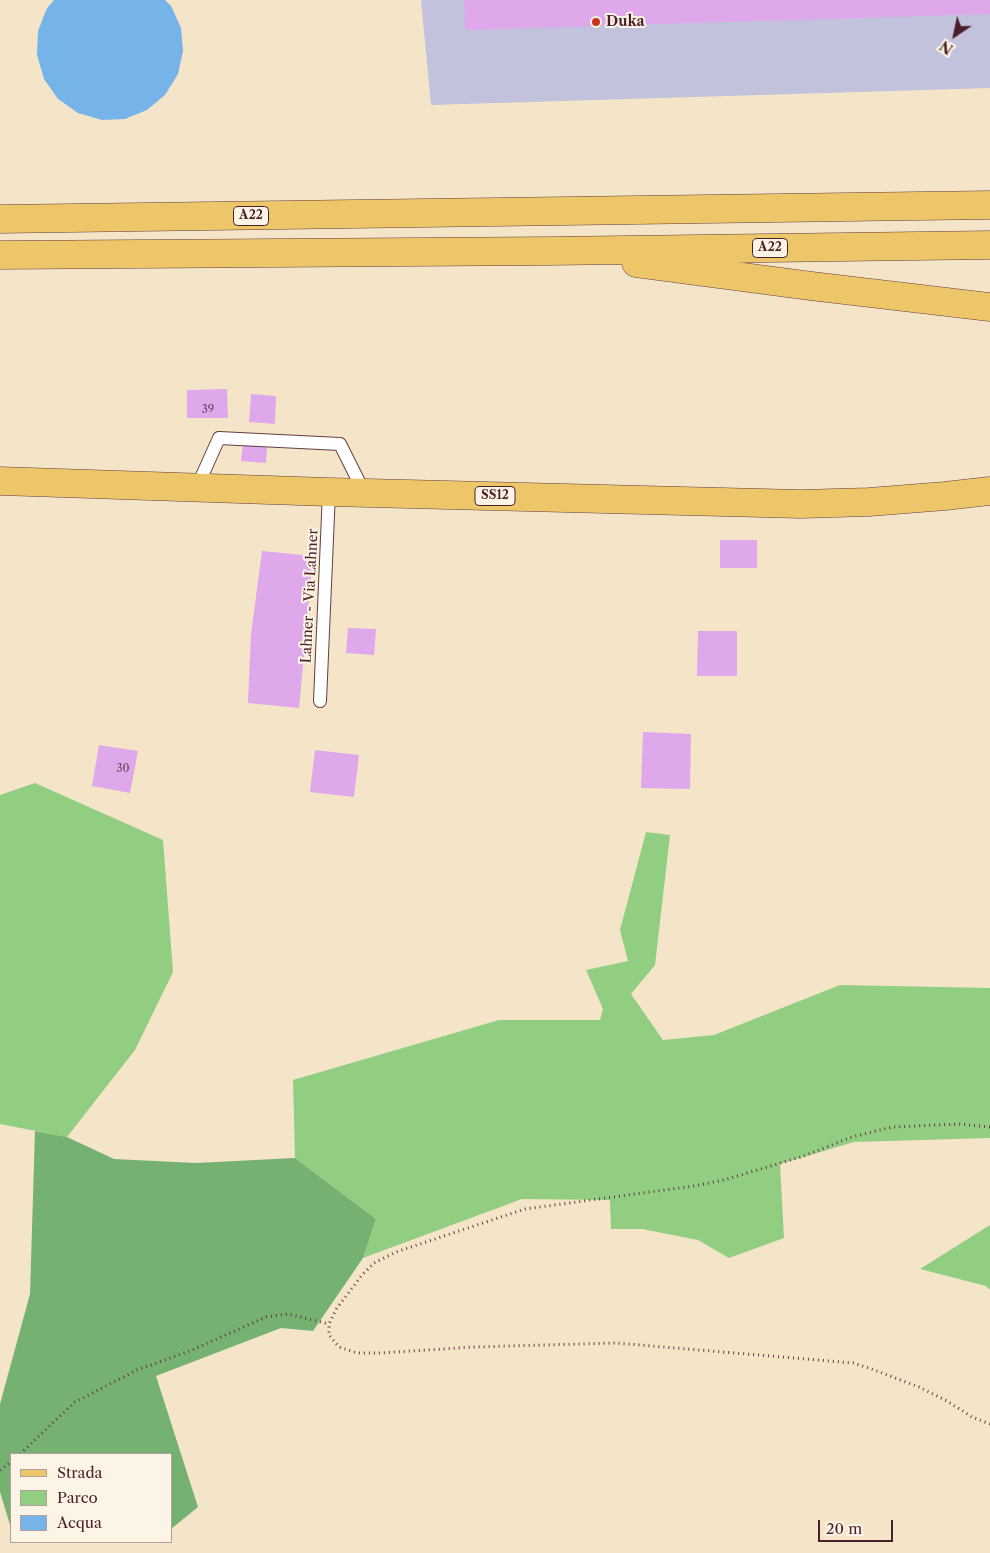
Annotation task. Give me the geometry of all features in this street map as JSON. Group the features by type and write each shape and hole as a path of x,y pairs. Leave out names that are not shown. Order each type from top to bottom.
{"main road":[{"path":"913,206 990,196"},
{"name":"A22","path":"0,219 990,206"},
{"name":"A22","path":"0,255 550,251 990,245"},
{"path":"550,251 703,273 990,307"},
{"name":"SS12","path":"0,480 329,492 801,504 869,502 990,491"}],"lane":[{"path":"197,487 219,438 340,444 364,492"},
{"name":"Lahner - Via Lahner","path":"320,701 329,492"}],"path":[{"path":"990,1127 959,1124 892,1127 852,1137 804,1156 724,1180 694,1186 525,1209 396,1252 374,1263 362,1275 337,1308 329,1324 329,1335 340,1347 356,1353 473,1346 616,1343 753,1354 835,1363 853,1363 919,1387 947,1401 972,1417 990,1424"},
{"path":"21,1453 75,1402 137,1370 192,1350 266,1317 288,1314 329,1324"}],"shaded area":[{"path":"421,0 990,0 990,88 431,105"}],"green space":[{"path":"35,783 163,840 173,972 135,1050 67,1137 0,1124 0,795"},
{"path":"646,832 670,835 655,965 631,994 663,1040 714,1035 840,985 990,988 990,1138 854,1142 780,1164 784,1238 729,1258 698,1240 642,1229 611,1229 610,1200 522,1199 363,1258 376,1219 295,1158 293,1080 499,1020 600,1020 603,1009 586,970 628,961 620,930"},
{"path":"35,1131 67,1137 114,1159 196,1163 295,1158 376,1219 363,1258 313,1331 281,1328 156,1376 198,1507 172,1528 172,1453 10,1453 10,1525 0,1492 0,1404 30,1294"},
{"path":"990,1225 990,1290 986,1286 920,1269"}],"water":[{"path":"54,0 165,0 171,6 181,28 183,51 178,74 165,95 147,110 125,119 102,120 78,113 58,99 44,79 37,55 38,31 47,8"}],"building":[{"name":"Duka","path":"464,0 990,0 990,14 465,30"},
{"path":"227,389 228,418 187,418 187,390"},
{"path":"251,394 276,396 275,424 249,422"},
{"path":"244,433 268,435 266,463 241,461"},
{"path":"720,540 757,540 757,568 720,568"},
{"path":"262,551 313,556 299,708 248,703 251,634"},
{"path":"348,628 376,629 374,655 346,653"},
{"path":"698,631 737,631 737,676 697,676"},
{"path":"643,732 691,734 690,789 641,788"},
{"path":"99,745 138,751 130,793 92,786"},
{"path":"315,750 359,755 354,797 310,792"}],"place":[{"name":"Duka","path":"596,22"}]}
